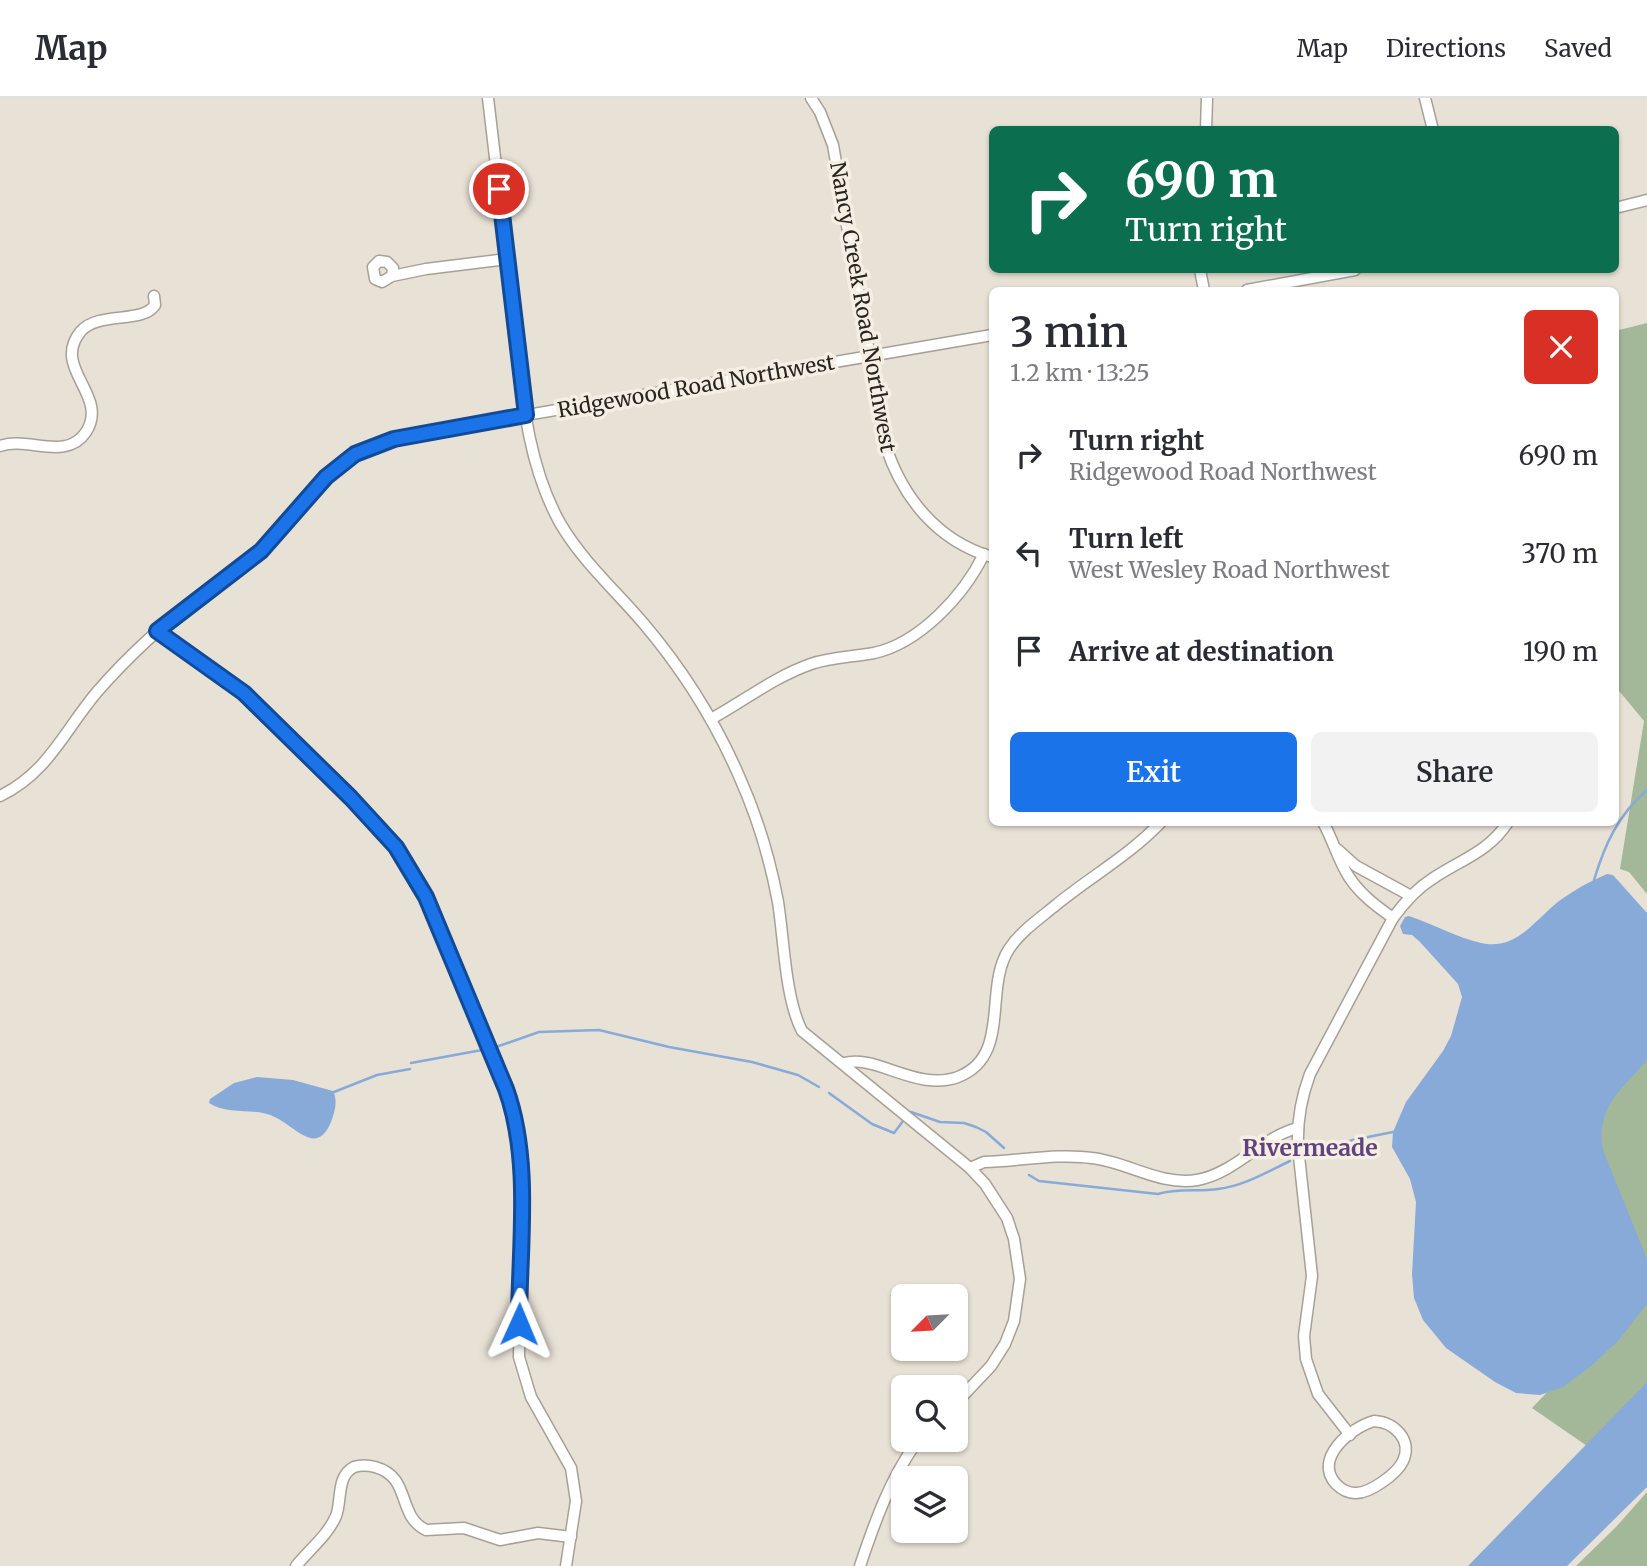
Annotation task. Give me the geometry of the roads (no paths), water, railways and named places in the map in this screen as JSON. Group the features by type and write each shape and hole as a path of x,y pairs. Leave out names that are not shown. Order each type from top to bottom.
{"street":[{"path":"488,98 526,415 538,474 548,501 562,526 598,574 664,649 711,719 740,778 764,846 777,900 798,1023 809,1039 844,1063 970,1168 985,1184 1007,1218 1014,1239 1020,1279 1014,1321 992,1366 968,1391"},
{"name":"Nancy Creek Road Northwest","path":"811,98 820,112 833,145 885,444 901,484 916,507 935,526 957,542 988,556"},
{"path":"1206,126 1207,98"},
{"path":"1425,98 1432,126"},
{"path":"1619,207 1647,200"},
{"path":"392,276 507,259"},
{"path":"1263,287 1339,273"},
{"path":"0,446 21,442 57,448 70,445 81,438 90,424 92,407 73,368 72,347 79,333 98,321 149,312 155,305 154,296"},
{"name":"Ridgewood Road Northwest","path":"0,796 32,776 96,693 157,631 261,551 326,477 355,454 394,439 989,336"},
{"path":"711,719 768,684 809,665 875,653 910,639 950,602 988,556"},
{"path":"157,631 244,693 343,790 396,847 426,897 506,1089 515,1118 521,1184 519,1357 531,1397 571,1468 576,1501 566,1566"},
{"path":"844,1063 858,1061 913,1077 938,1081 948,1080 969,1071 985,1056 990,1046 995,1022 997,983 1009,950 1032,924 1077,887 1146,838 1157,826"},
{"path":"1325,826 1356,887 1392,918"},
{"path":"1350,1435 1318,1394 1306,1359 1304,1336 1312,1276 1297,1128 1301,1100 1310,1074 1392,918 1411,896 1432,878 1476,855 1492,843 1505,826"},
{"path":"1337,849 1356,866 1411,896"},
{"path":"970,1168 984,1162 1084,1157 1107,1160 1165,1179 1195,1180 1226,1171 1283,1133 1297,1128"},
{"path":"1381,1422 1396,1429 1405,1443 1405,1455 1399,1467 1363,1493 1342,1490 1329,1472 1328,1462 1332,1451 1350,1435 1366,1423 1381,1422"},
{"path":"860,1566 888,1490 910,1452"},
{"path":"296,1566 333,1523 339,1506 342,1480 347,1472 362,1465 372,1466 391,1475 401,1488 411,1519 426,1530 464,1528 500,1540 538,1533 571,1537"}],"water":[{"path":"1607,874 1613,875 1647,913 1647,1060 1613,1100 1603,1122 1602,1135 1603,1150 1647,1259 1647,1304 1618,1341 1563,1387 1540,1395 1516,1393 1495,1382 1446,1348 1423,1320 1414,1298 1412,1274 1416,1202 1410,1179 1392,1147 1393,1132 1406,1102 1451,1036 1462,997 1458,984 1420,942 1412,935 1403,934 1400,926 1405,917 1409,916 1481,943 1505,942 1524,932 1565,897"},
{"path":"257,1077 293,1080 333,1091 335,1110 325,1133 318,1138 311,1138 267,1114 222,1109 209,1103 210,1099 234,1083"},
{"path":"1647,1382 1647,1487 1567,1566 1468,1566"}],"waterway":[{"path":"1619,822 1647,790"},
{"path":"1594,880 1617,826"},
{"path":"496,1047 539,1032 599,1030 669,1047 752,1062 798,1075 819,1087"},
{"path":"411,1063 482,1050"},
{"path":"334,1092 377,1075 410,1069"},
{"path":"829,1093 872,1124 894,1133 903,1121"},
{"path":"911,1112 940,1122 964,1123 976,1127 1004,1148"},
{"path":"1308,1153 1393,1132"},
{"path":"1029,1175 1039,1181 1158,1194 1237,1185 1290,1161"}],"district":[{"name":"Rivermeade","path":"1310,1147"}]}
